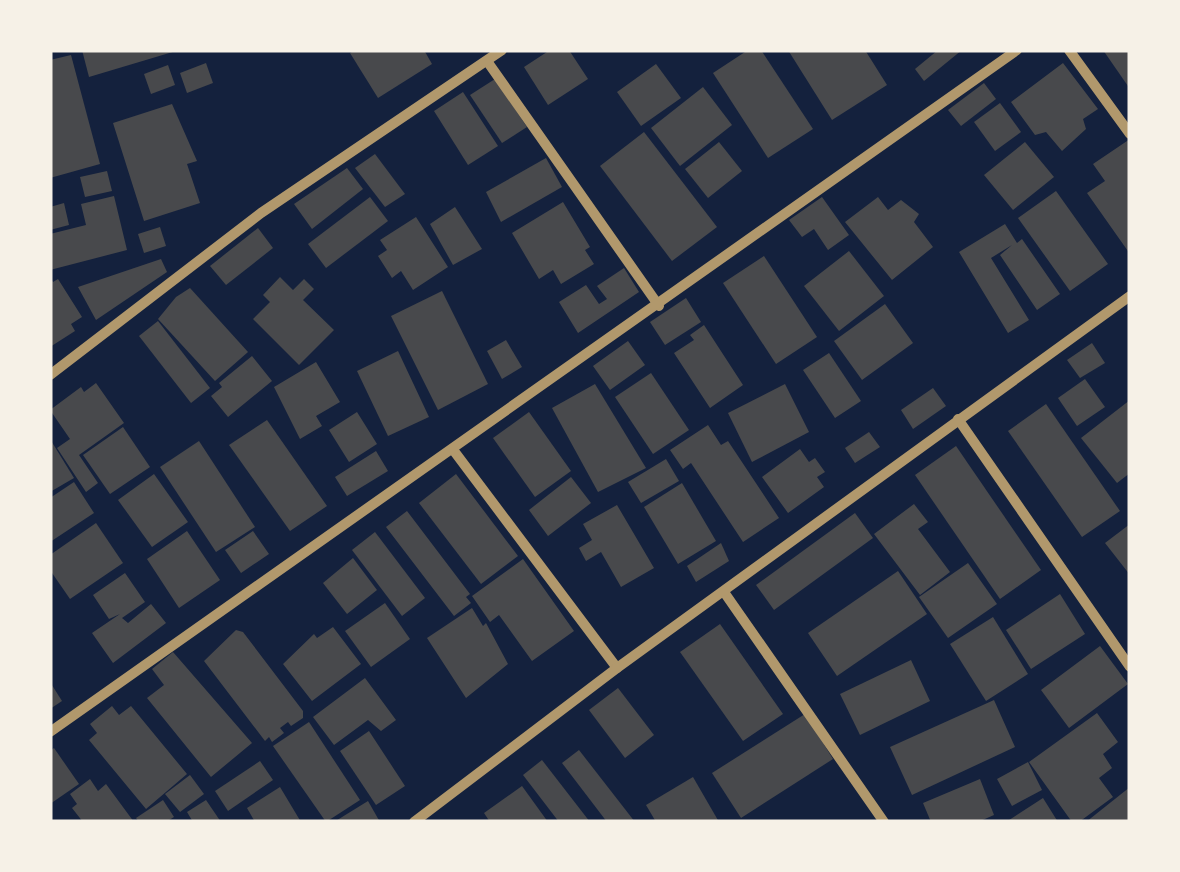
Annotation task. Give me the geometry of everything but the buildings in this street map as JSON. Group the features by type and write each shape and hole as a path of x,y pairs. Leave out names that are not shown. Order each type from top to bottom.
{"street":[{"path":"50,375 262,213 502,50"},
{"path":"50,732 1018,50"},
{"path":"1068,50 1130,134"},
{"path":"487,60 659,306"},
{"path":"414,822 617,668 1130,296"},
{"path":"958,419 1130,667"},
{"path":"454,450 617,668"},
{"path":"724,592 884,822"}]}
